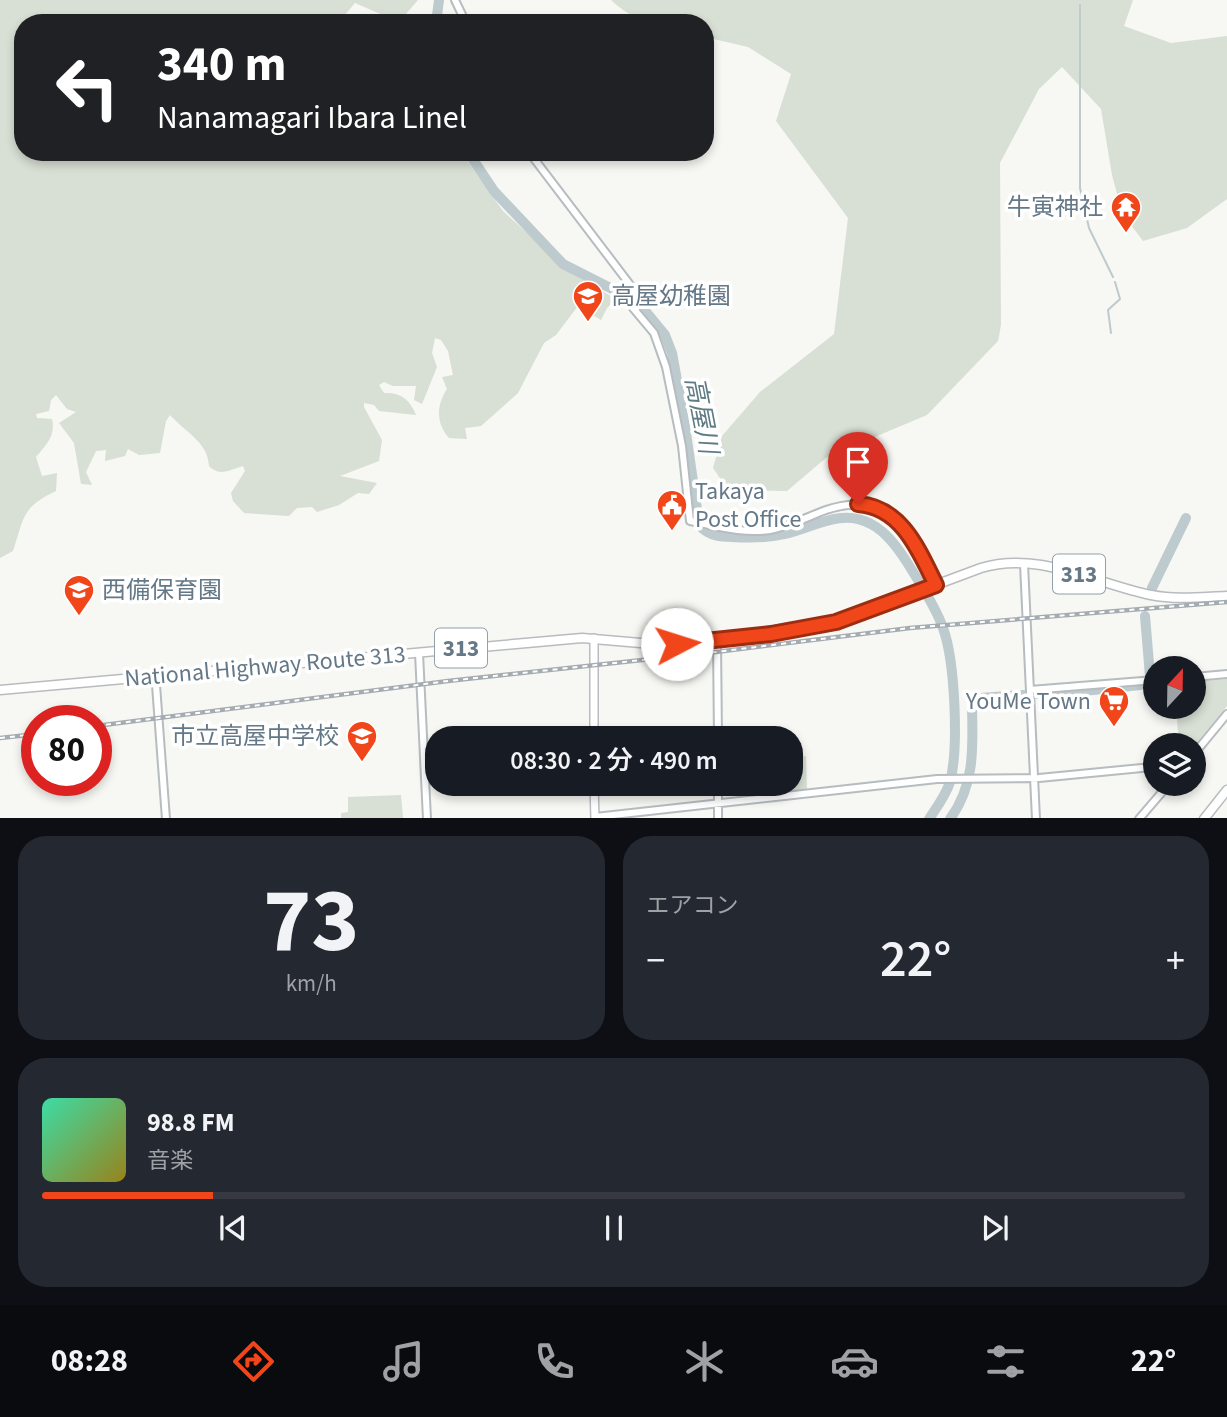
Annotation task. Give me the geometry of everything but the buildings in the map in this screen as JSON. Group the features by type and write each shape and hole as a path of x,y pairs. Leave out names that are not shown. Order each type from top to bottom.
{"highway":[{"name":"National Highway Route 313","path":"0,690 594,638 664,645 718,641 836,622 997,564 1048,567 1159,596 1227,596"},
{"path":"1204,818 1227,790"}],"main road":[{"path":"594,638 594,726"},
{"path":"594,796 595,818"}],"street":[{"path":"536,161 634,290 635,312 654,332 666,367 685,471 690,521 738,530 766,530 782,527 839,506 870,506 889,515 904,527 915,542 934,585"},
{"path":"1024,564 1036,818"},
{"path":"718,641 718,726"},
{"path":"419,653 427,818"},
{"path":"1206,676 1227,674"},
{"path":"153,676 156,685 166,818"},
{"path":"1030,690 1143,681"},
{"path":"1206,739 1227,714"},
{"path":"595,818 923,780 1034,778 1143,768"},
{"path":"718,796 718,818"},
{"path":"1139,818 1158,796"}],"shaded area":[{"path":"0,0 418,0 406,14 380,14 355,3 346,14 14,14 14,161 467,161 503,211 568,271 616,299 601,320 578,306 556,335 544,343 518,393 481,426 465,428 467,439 449,438 440,420 439,408 447,389 442,377 453,375 448,351 441,340 435,338 432,353 437,367 422,404 414,400 416,386 393,386 384,382 379,385 384,393 404,398 416,415 379,411 374,405 364,403 382,440 379,461 340,476 377,483 369,494 358,493 339,505 317,512 312,507 297,508 289,516 244,513 233,501 231,493 245,471 243,466 225,472 213,469 209,466 205,450 170,415 166,421 160,453 139,455 128,449 125,456 105,461 106,450 96,451 86,472 92,485 81,484 74,443 59,423 76,412 67,409 56,395 51,400 49,411 36,414 37,418 52,419 53,430 36,457 42,476 57,473 56,491 30,508 22,521 13,551 0,558"},
{"path":"611,0 1133,0 1124,26 1171,43 1227,36 1227,199 1187,228 1143,241 1122,213 1112,175 1101,109 1062,67 1039,89 1000,163 1001,325 998,341 927,415 827,457 787,491 728,490 713,468 722,436 760,392 834,334 848,218 776,121 791,74 748,47 714,39 714,14 629,14"},
{"path":"1227,679 1227,706 1205,733 1178,733 1177,719 1206,719 1206,681"},
{"path":"803,756 806,756 807,789 803,789"},
{"path":"401,795 403,818 341,818 341,813 348,812 348,797"}],"waterway":[{"name":"高屋川","path":"437,14 439,0"},
{"path":"1080,5 1080,188 1089,228 1113,277"},
{"name":"高屋川","path":"474,161 494,191 563,264 642,307 665,335 672,353 702,528 720,536 765,537 785,534 828,520 849,518 878,528 900,552 930,599 940,621 947,643 953,682 953,767 946,792 930,818"},
{"path":"1111,333 1108,310 1120,299 1115,282"},
{"path":"1152,588 1186,518"},
{"path":"1145,616 1148,656"},
{"path":"1084,691 1140,685"},
{"path":"1038,694 1078,691"},
{"path":"980,698 1023,695"},
{"path":"951,818 964,793 971,765 972,707"}],"railway":[{"path":"112,724 448,681 910,628 1227,602"},
{"path":"0,738 21,736"}],"place":[{"name":"牛寅神社","path":"1126,234"},
{"name":"高屋幼稚園","path":"588,323"},
{"name":"Takaya Post Office","path":"672,532"},
{"name":"西備保育園","path":"79,617"},
{"name":"YouMe Town","path":"1114,728"},
{"name":"市立高屋中学校","path":"362,763"}],"route":[{"path":"677,644 771,634 836,622 936,585 915,542 904,527 889,515 870,506 858,504"}]}
